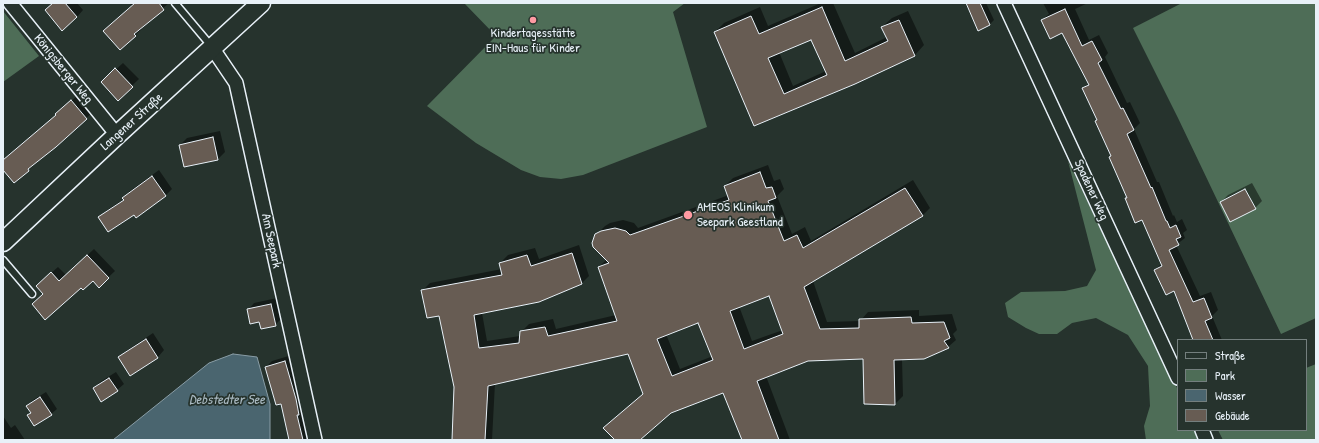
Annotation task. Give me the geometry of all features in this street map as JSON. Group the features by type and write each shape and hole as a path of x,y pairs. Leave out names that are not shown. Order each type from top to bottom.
{"main road":[{"name":"Langener Straße","path":"3,242 261,3"}],"street":[{"name":"Königsberger Weg","path":"10,3 117,135"},
{"name":"Spadener Weg","path":"1004,3 1177,376"},
{"name":"Am Seepark","path":"212,49 236,83 315,440"}],"lane":[{"path":"175,3 212,49"},
{"path":"3,260 32,294"}],"green space":[{"path":"464,3 685,3 673,12 707,127 583,175 561,179 540,177 521,170 476,143 427,106 496,36"},
{"path":"1182,3 1316,3 1316,318 1281,334 1178,118 1133,28"},
{"path":"3,11 39,56 3,82"},
{"path":"1068,161 1177,388 1177,431 1196,431 1200,440 1146,440 1144,426 1150,406 1148,366 1128,335 1096,318 1072,323 1057,334 1039,334 1008,317 1005,303 1021,292 1065,291 1087,286 1096,270"},
{"path":"1316,364 1316,440 1223,440 1218,431 1307,431 1307,368"}],"water":[{"name":"Debstedter See","path":"233,354 257,357 270,404 270,440 113,440 209,363"}],"building":[{"path":"53,3 65,3 77,17 62,31 45,10"},
{"path":"135,3 159,3 164,10 134,34 136,36 120,50 103,31"},
{"path":"966,3 980,3 990,25 978,31"},
{"path":"822,7 845,61 888,41 881,27 899,20 915,56 855,84 754,126 714,32 751,16 759,34","holes":["811,40 827,75 784,94 768,58"]},
{"path":"1065,9 1082,46 1092,41 1102,60 1098,63 1121,109 1123,108 1134,130 1127,134 1151,188 1152,187 1170,228 1176,225 1181,237 1176,239 1179,245 1169,250 1193,302 1204,298 1212,318 1205,321 1213,339 1193,339 1174,291 1166,295 1154,270 1162,266 1142,220 1135,223 1125,198 1127,198 1109,157 1111,156 1095,121 1097,120 1082,88 1089,85 1062,33 1050,39 1041,20"},
{"path":"115,68 133,87 118,101 101,82"},
{"path":"71,100 87,119 56,147 28,169 29,171 14,183 3,170 3,160 56,115 55,114"},
{"path":"213,137 218,160 184,167 179,145"},
{"path":"760,172 766,188 772,187 776,198 768,201 784,241 797,235 803,248 905,188 923,216 804,287 820,329 859,328 859,319 911,317 912,323 944,322 950,338 944,341 949,348 924,359 894,360 895,405 864,404 863,359 808,361 757,381 779,440 742,440 723,393 671,413 640,440 615,440 603,428 643,394 628,354 488,386 485,440 452,440 454,387 439,316 427,318 421,290 502,275 499,263 527,255 531,266 572,253 582,284 539,302 474,315 479,348 519,343 520,331 545,327 548,336 617,321 598,267 609,263 593,247 592,243 595,234 615,228 626,231 630,235 729,200 724,186","holes":["769,296 783,334 744,349 730,311","698,323 713,360 672,376 657,339"]},
{"path":"152,176 166,196 136,218 134,215 108,232 98,217 124,200 122,198"},
{"path":"1245,189 1256,209 1230,222 1220,202"},
{"path":"87,255 109,278 99,288 93,281 83,290 81,288 45,320 32,304 43,294 36,286 51,272 59,281"},
{"path":"271,304 276,326 261,329 259,322 250,324 247,309"},
{"path":"146,339 158,358 130,376 118,357"},
{"path":"285,361 296,399 299,415 297,415 303,440 289,440 281,404 276,405 265,367"},
{"path":"109,378 118,391 101,402 93,388"},
{"path":"40,397 52,415 34,426 27,415 31,413 26,406"}],"place":[{"name":"Kindertagesstätte EIN-Haus für Kinder","path":"533,20"},
{"name":"AMEOS Klinikum Seepark Geestland","path":"688,215"}]}
